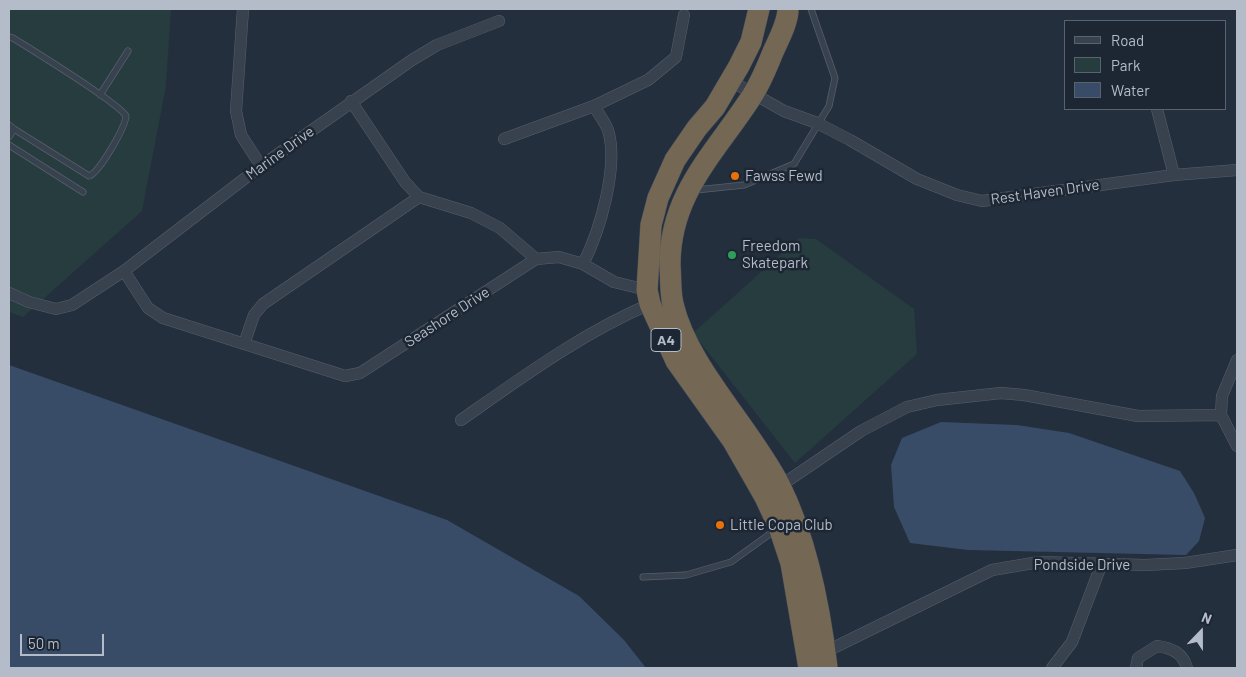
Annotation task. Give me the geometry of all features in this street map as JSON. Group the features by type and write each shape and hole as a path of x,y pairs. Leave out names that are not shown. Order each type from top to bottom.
{"highway":[{"name":"A4","path":"759,9 751,42 731,81 715,107 697,128 675,160 658,198 651,225 648,297 676,361 733,441 761,489 779,527 791,563 809,668"},
{"name":"A4","path":"788,9 777,42 753,94 686,191 676,216 670,241 672,302 693,352 760,451 780,486 806,555 826,660"}],"street":[{"path":"243,9 236,111 242,135 261,166"},
{"path":"504,139 594,106 648,80 676,57 684,15"},
{"name":"Marine Drive","path":"9,293 29,302 56,309 72,305 124,272 261,166 351,102 437,45 499,21"},
{"name":"Rest Haven Drive","path":"731,81 784,111 817,123 917,178 957,194 982,201 1174,175 1237,170"},
{"path":"351,102 405,182 419,197 471,213 500,228 536,259"},
{"path":"583,264 594,243 605,205 611,158 608,130 594,106"},
{"path":"1157,110 1174,175"},
{"path":"244,344 254,315 263,304 419,197"},
{"name":"Seashore Drive","path":"124,272 148,308 164,318 337,374 352,376 360,374 536,259 559,257 583,264 614,282 648,297"},
{"path":"461,420 648,297"},
{"path":"1237,360 1222,396 1221,416 1237,446"},
{"path":"780,486 861,432 906,407 937,400 1001,393 1024,395 1138,416 1221,416"},
{"name":"Pondside Drive","path":"826,660 992,570 1039,562 1102,562 1145,566 1185,563 1237,555"},
{"path":"1052,668 1072,642 1102,562"},
{"path":"1136,668 1138,658 1157,646 1174,650 1183,658 1187,668"}],"lane":[{"path":"686,191 744,185 794,164 828,106 835,78 811,9"},
{"path":"9,37 123,111 126,121 92,176 78,172 12,127 9,137"},
{"path":"100,95 128,51"},
{"path":"9,146 83,192"},
{"path":"644,577 686,575 731,562 779,527"}],"green space":[{"path":"9,9 171,9 166,86 142,211 23,317 9,312"},
{"path":"799,238 816,239 914,309 917,354 795,463 693,333"}],"water":[{"path":"9,365 447,520 579,596 624,640 646,668 9,668"},
{"path":"941,422 1017,425 1069,433 1180,471 1194,493 1205,518 1199,541 1186,555 968,550 910,543 894,507 891,465 902,438"}],"place":[{"name":"Fawss Fewd","path":"735,176"},
{"name":"Freedom Skatepark","path":"732,255"},
{"name":"Little Copa Club","path":"720,525"}]}
